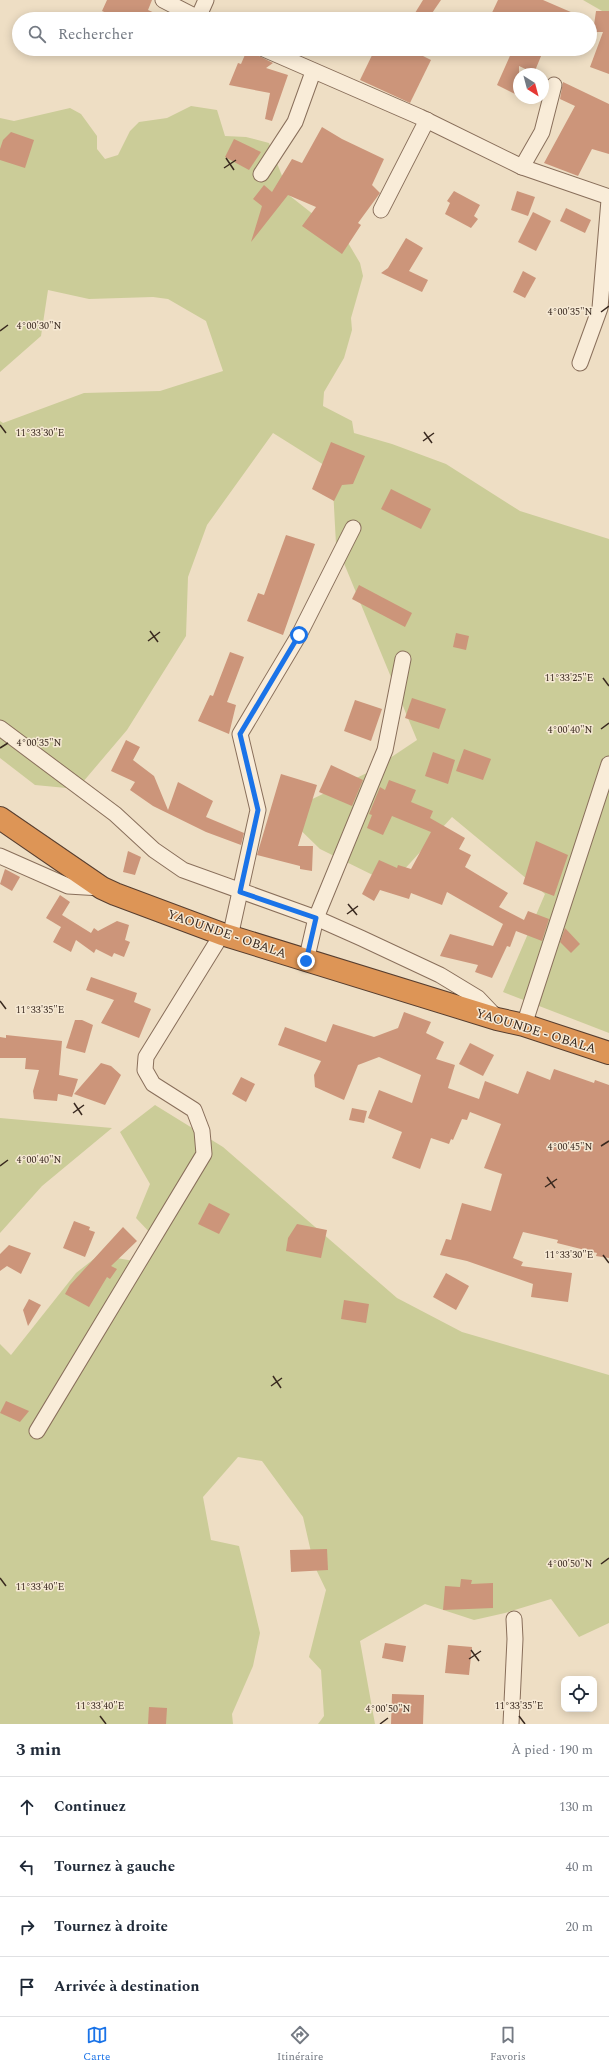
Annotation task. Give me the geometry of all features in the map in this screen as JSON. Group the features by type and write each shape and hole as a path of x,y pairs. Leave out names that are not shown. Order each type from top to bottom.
{"highway":[{"name":"YAOUNDE - OBALA","path":"0,818 102,888 115,894 226,935 306,961 497,1019 524,1025 609,1054"}],"street":[{"path":"163,0 187,12"},
{"path":"201,12 206,0"},
{"path":"279,56 427,120 522,167 609,197"},
{"path":"261,174 294,122 314,72"},
{"path":"522,167 542,132 554,85"},
{"path":"381,210 427,120"},
{"path":"580,363 600,308 609,200"},
{"path":"38,1431 204,1154 202,1131 194,1110 153,1084 145,1070 146,1057 226,935 240,892 258,810 240,734 299,635 353,528"},
{"path":"306,961 316,918 385,750 402,659"},
{"path":"0,728 115,814 154,850 183,870 240,892 316,918 440,975 478,998 497,1019"},
{"path":"524,1025 609,764"},
{"path":"0,856 68,886 102,888"},
{"path":"511,1724 515,1639 514,1619"}],"green space":[{"path":"583,0 609,0 609,15"},
{"path":"191,106 217,110 225,136 246,137 269,143 290,196 347,241 360,263 363,276 351,318 352,330 344,358 324,392 323,406 352,421 354,433 392,444 446,464 520,511 609,539 609,1033 503,992 545,894 452,817 391,884 320,849 283,813 369,772 417,740 336,544 332,470 273,433 207,525 188,577 186,636 127,730 77,789 35,785 0,758 0,421 3,423 84,393 160,391 223,371 206,321 168,299 153,297 89,299 48,290 41,336 0,372 0,118 14,121 70,108 81,114 97,136 97,149 105,159 118,155 130,131 139,122 167,118"},
{"path":"155,1105 223,1147 397,1298 462,1332 609,1375 609,1623 579,1637 551,1599 505,1613 474,1620 425,1604 360,1641 375,1724 318,1724 324,1716 321,1670 309,1657 326,1590 314,1565 303,1517 262,1461 238,1457 203,1497 211,1540 239,1546 260,1633 253,1666 232,1714 233,1724 0,1724 0,1344 11,1355 76,1273 99,1255 134,1261 154,1237 136,1218 150,1184 120,1132"},
{"path":"0,1118 112,1128 42,1186 0,1233"}],"building":[{"path":"107,0 152,0 148,10 152,12 102,11"},
{"path":"423,0 441,0 433,12 416,12"},
{"path":"498,0 543,0 571,12 492,12"},
{"path":"609,11 609,74 590,67 594,56 597,56 597,48 603,32 597,32 596,12"},
{"path":"244,56 259,56 273,63 266,68 288,75 272,121 265,119 270,93 229,85 238,63 241,64"},
{"path":"372,56 423,56 431,60 410,103 360,80"},
{"path":"510,56 541,56 536,68 523,68 519,66 519,68 513,68 513,93 497,85"},
{"path":"563,82 609,104 609,154 592,149 578,176 544,163 575,106 560,99"},
{"path":"322,127 342,139 384,159 372,185 380,193 358,223 361,225 342,254 302,226 316,207 288,195 251,242 262,206 253,199 264,185 272,192 292,159 302,163"},
{"path":"11,132 34,140 25,168 0,160 0,149 3,140"},
{"path":"234,139 261,152 249,170 225,157"},
{"path":"454,191 480,205 474,216 478,219 471,228 445,214 450,203 447,201"},
{"path":"517,191 535,197 528,216 511,210"},
{"path":"566,208 591,220 585,233 560,221"},
{"path":"533,212 551,221 536,251 518,242"},
{"path":"406,238 423,248 409,271 428,280 422,292 381,273 388,268"},
{"path":"523,271 536,278 525,298 513,292"},
{"path":"331,442 365,456 353,484 342,485 334,501 312,489"},
{"path":"391,489 431,509 421,529 381,509"},
{"path":"286,535 315,544 283,635 247,621 258,593 264,595"},
{"path":"359,585 412,613 405,627 352,599"},
{"path":"456,633 469,636 466,650 453,647"},
{"path":"230,652 244,657 227,702 236,705 229,734 198,721 210,695 213,696"},
{"path":"412,698 446,709 439,729 405,718"},
{"path":"355,700 382,709 371,741 344,731"},
{"path":"126,740 140,747 133,760 154,776 168,810 178,782 213,801 206,817 244,833 241,845 206,832 153,806 130,790 135,782 111,771"},
{"path":"464,749 491,759 483,780 456,771"},
{"path":"433,752 455,760 448,784 425,776"},
{"path":"331,765 363,780 352,806 319,792"},
{"path":"281,774 317,785 298,846 313,846 312,871 300,869 300,866 257,855"},
{"path":"389,780 416,790 411,802 433,811 430,818 465,838 459,849 471,855 465,867 508,893 499,907 524,920 528,911 549,919 542,941 516,931 510,947 507,946 492,978 475,972 478,965 440,956 450,934 493,946 503,924 447,892 442,905 411,893 409,899 380,890 374,901 362,894 379,860 397,868 398,865 411,869 431,832 392,816 383,835 367,828 372,815 369,814 380,787 385,790"},
{"path":"536,841 568,855 554,896 523,884"},
{"path":"128,851 141,857 135,875 123,872"},
{"path":"5,869 20,877 12,891 0,884"},
{"path":"60,895 70,902 62,915 91,933 94,928 98,931 117,921 129,925 125,940 130,942 124,957 114,953 112,957 96,949 94,953 76,940 71,952 53,942 61,927 46,918"},
{"path":"565,928 580,944 571,953 560,942"},
{"path":"91,977 137,993 134,1002 151,1009 139,1038 101,1023 114,1000 86,990"},
{"path":"404,1012 431,1022 426,1033 444,1042 436,1059 455,1065 448,1088 479,1099 485,1081 518,1094 527,1071 550,1080 554,1069 594,1083 595,1080 609,1085 609,1258 596,1256 597,1253 557,1243 558,1240 523,1232 513,1258 523,1262 521,1266 572,1273 568,1302 531,1297 533,1284 467,1261 440,1255 446,1239 451,1240 462,1203 491,1211 502,1174 484,1168 501,1124 470,1112 467,1120 462,1119 453,1140 451,1139 449,1144 431,1138 420,1169 392,1158 402,1132 368,1118 379,1090 412,1103 421,1075 379,1057 358,1065 344,1100 315,1087 314,1075 321,1061 278,1045 285,1027 326,1042 333,1024 374,1037 398,1028"},
{"path":"75,1020 82,1020 93,1025 85,1053 66,1048"},
{"path":"6,1035 62,1041 59,1075 78,1079 72,1097 58,1094 57,1101 34,1099 33,1091 39,1070 25,1069 26,1058 0,1058 0,1037 6,1038"},
{"path":"470,1043 494,1055 483,1076 459,1064"},
{"path":"101,1063 111,1066 121,1075 105,1105 74,1094"},
{"path":"241,1077 255,1084 246,1102 232,1094"},
{"path":"352,1108 367,1111 364,1123 349,1120"},
{"path":"209,1203 230,1214 219,1234 198,1224"},
{"path":"74,1221 90,1227 89,1230 95,1232 85,1257 63,1248"},
{"path":"297,1224 327,1230 321,1258 286,1251 288,1238"},
{"path":"123,1227 137,1241 111,1266 117,1269 110,1279 107,1277 89,1307 65,1294 70,1285"},
{"path":"9,1245 31,1253 21,1274 7,1266 0,1271 0,1254"},
{"path":"446,1273 469,1286 456,1310 433,1297"},
{"path":"29,1299 41,1305 28,1326 23,1310"},
{"path":"344,1300 369,1304 366,1323 341,1319"},
{"path":"6,1401 29,1411 20,1422 0,1413"},
{"path":"327,1549 328,1570 291,1572 290,1550"},
{"path":"461,1579 472,1580 471,1584 493,1583 493,1608 443,1610 445,1586 460,1587"},
{"path":"385,1643 406,1646 403,1662 382,1658"},
{"path":"448,1645 472,1647 469,1675 445,1673"},
{"path":"392,1694 424,1695 423,1724 391,1724"},
{"path":"149,1707 167,1708 166,1724 148,1724"}],"route":[{"path":"299,635 240,734 258,810 240,892 316,918 306,961"}]}
